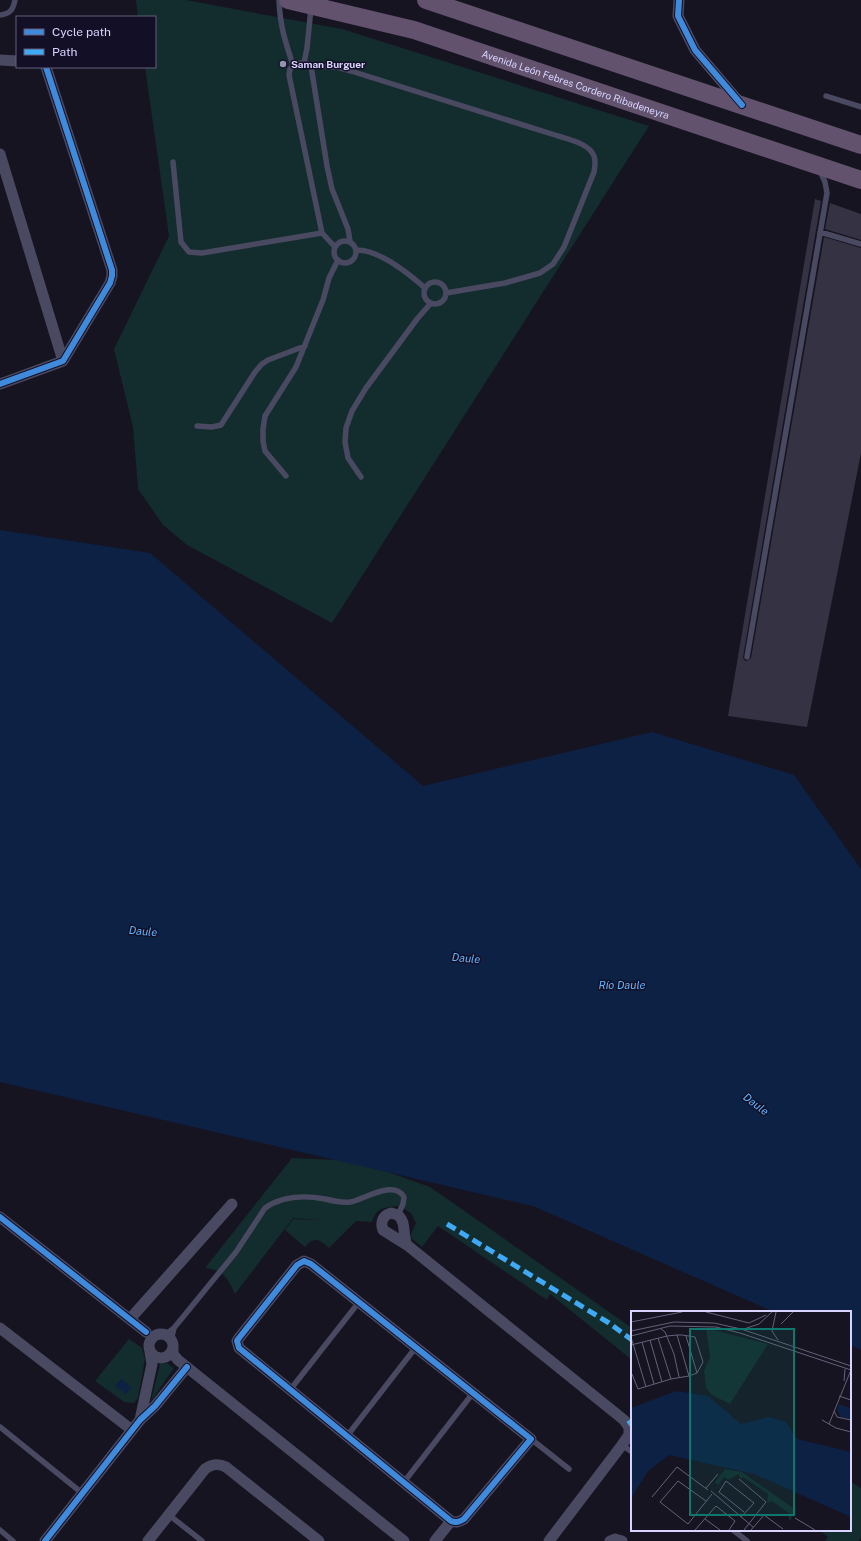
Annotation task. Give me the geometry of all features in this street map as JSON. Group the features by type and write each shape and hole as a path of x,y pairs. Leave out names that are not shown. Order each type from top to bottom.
{"highway":[{"name":"Avenida León Febres Cordero Ribadeneyra","path":"288,0 414,30 861,180"},
{"path":"426,0 861,145"}],"street":[{"path":"679,0 678,16 695,50 742,105"},
{"path":"0,60 16,61"},
{"path":"0,384 63,361 110,283 112,276 112,270 46,68"},
{"path":"0,154 63,361"},
{"path":"130,1319 232,1204"},
{"path":"407,1245 404,1223 398,1215 391,1213 384,1216 381,1223 385,1232 407,1245 624,1420 630,1427 630,1432 622,1445 549,1541"},
{"path":"0,1217 158,1340 174,1354 178,1360"},
{"path":"300,1262 307,1262 311,1264 359,1302 531,1439 464,1520 456,1522 452,1520 290,1390 241,1350 237,1345 239,1338 300,1262"},
{"path":"0,1328 132,1430"},
{"path":"158,1340 156,1357 170,1357 178,1360 404,1541"},
{"path":"140,1420 158,1340"},
{"path":"45,1541 140,1420 155,1406 187,1367"},
{"path":"148,1541 205,1469 216,1464 222,1465 319,1541"},
{"path":"435,1541 452,1520"},
{"path":"610,1541 615,1539 622,1541"}],"lane":[{"path":"0,15 8,14 15,0"},
{"path":"279,0 282,31 293,65"},
{"path":"304,63 311,5"},
{"path":"335,247 322,233 289,75 290,69 293,65 304,63 311,66 337,67 351,71 555,134 584,145 592,151 595,161 594,172 564,247 553,264 540,273 506,283 446,293"},
{"path":"311,66 332,189 346,220 350,241 356,250 356,256 352,261 346,263 340,262 334,253 335,247 338,242 344,240 350,241"},
{"path":"826,96 861,107"},
{"path":"174,162 181,242 189,252 202,253 322,233"},
{"path":"747,657 827,193 825,182 817,165"},
{"path":"820,232 861,244"},
{"path":"356,250 363,250 384,259 399,268 425,288"},
{"path":"286,476 265,451 262,429 265,416 296,367 323,300 328,278 338,260"},
{"path":"431,282 436,282 443,285 446,293 445,298 441,302 436,304 431,303 425,297 425,288 431,282"},
{"path":"361,477 348,458 345,442 346,428 352,411 366,388 417,319 431,303"},
{"path":"197,426 212,427 220,425 255,372 262,364 268,360 305,346"},
{"path":"158,1340 174,1328 236,1252 265,1208 272,1203 291,1198 315,1198 349,1202 376,1192 392,1190 399,1191 404,1197 403,1204 398,1215"},
{"path":"290,1390 359,1302"},
{"path":"158,1340 174,1328"},
{"path":"347,1436 416,1347"},
{"path":"404,1482 473,1393"},
{"path":"0,1427 82,1493"},
{"path":"531,1439 569,1470"},
{"path":"622,1445 631,1451"},
{"path":"169,1515 202,1541"},
{"path":"0,1530 13,1541"},
{"path":"734,1531 747,1541"}],"green space":[{"path":"136,0 186,0 342,29 649,126 332,623 187,545 163,525 138,489 133,427 114,349 169,236 145,68 156,68 156,16 138,16"},
{"path":"292,1158 357,1161 430,1187 631,1327 631,1359 550,1294 547,1300 438,1226 422,1247 410,1237 416,1223 411,1213 399,1206 379,1210 372,1222 356,1221 329,1248 323,1242 317,1240 311,1241 305,1247 285,1230 293,1219 321,1220 293,1218 235,1294 230,1283 221,1273 205,1268"},
{"path":"129,1339 142,1348 145,1359 138,1398 134,1403 124,1402 95,1381"},
{"path":"167,1363 174,1368 151,1401 160,1364"},
{"path":"851,1482 861,1488 861,1538 859,1541 825,1541 828,1537 820,1531 851,1531"}],"water":[{"name":"Río Daule","path":"0,530 150,553 423,786 652,732 794,775 861,869 861,1350 851,1345 851,1311 772,1311 533,1206 0,1082"},
{"path":"121,1379 131,1387 126,1394 115,1386"}],"building":[{"path":"815,199 821,201 743,657 744,660 747,661 751,658 824,237 861,248 861,453 807,727 728,716"},
{"path":"830,203 861,214 861,240 825,229"}],"marked path":[{"path":"447,1224 609,1323 631,1339"}],"cycle path":[{"path":"679,0 678,16 695,50 742,105"},
{"path":"0,384 63,361 110,283 112,276 112,270 46,68"},
{"path":"0,1217 146,1332"},
{"path":"304,1261 311,1264 531,1439 461,1521 451,1521 239,1348 237,1341 239,1338 297,1265 304,1261"},
{"path":"45,1541 140,1420 155,1406 187,1367"}],"place":[{"name":"Saman Burguer","path":"283,64"}],"water label":[{"name":"Daule","path":"143,931"},
{"name":"Daule","path":"466,958"},
{"name":"Daule","path":"756,1104"}]}
